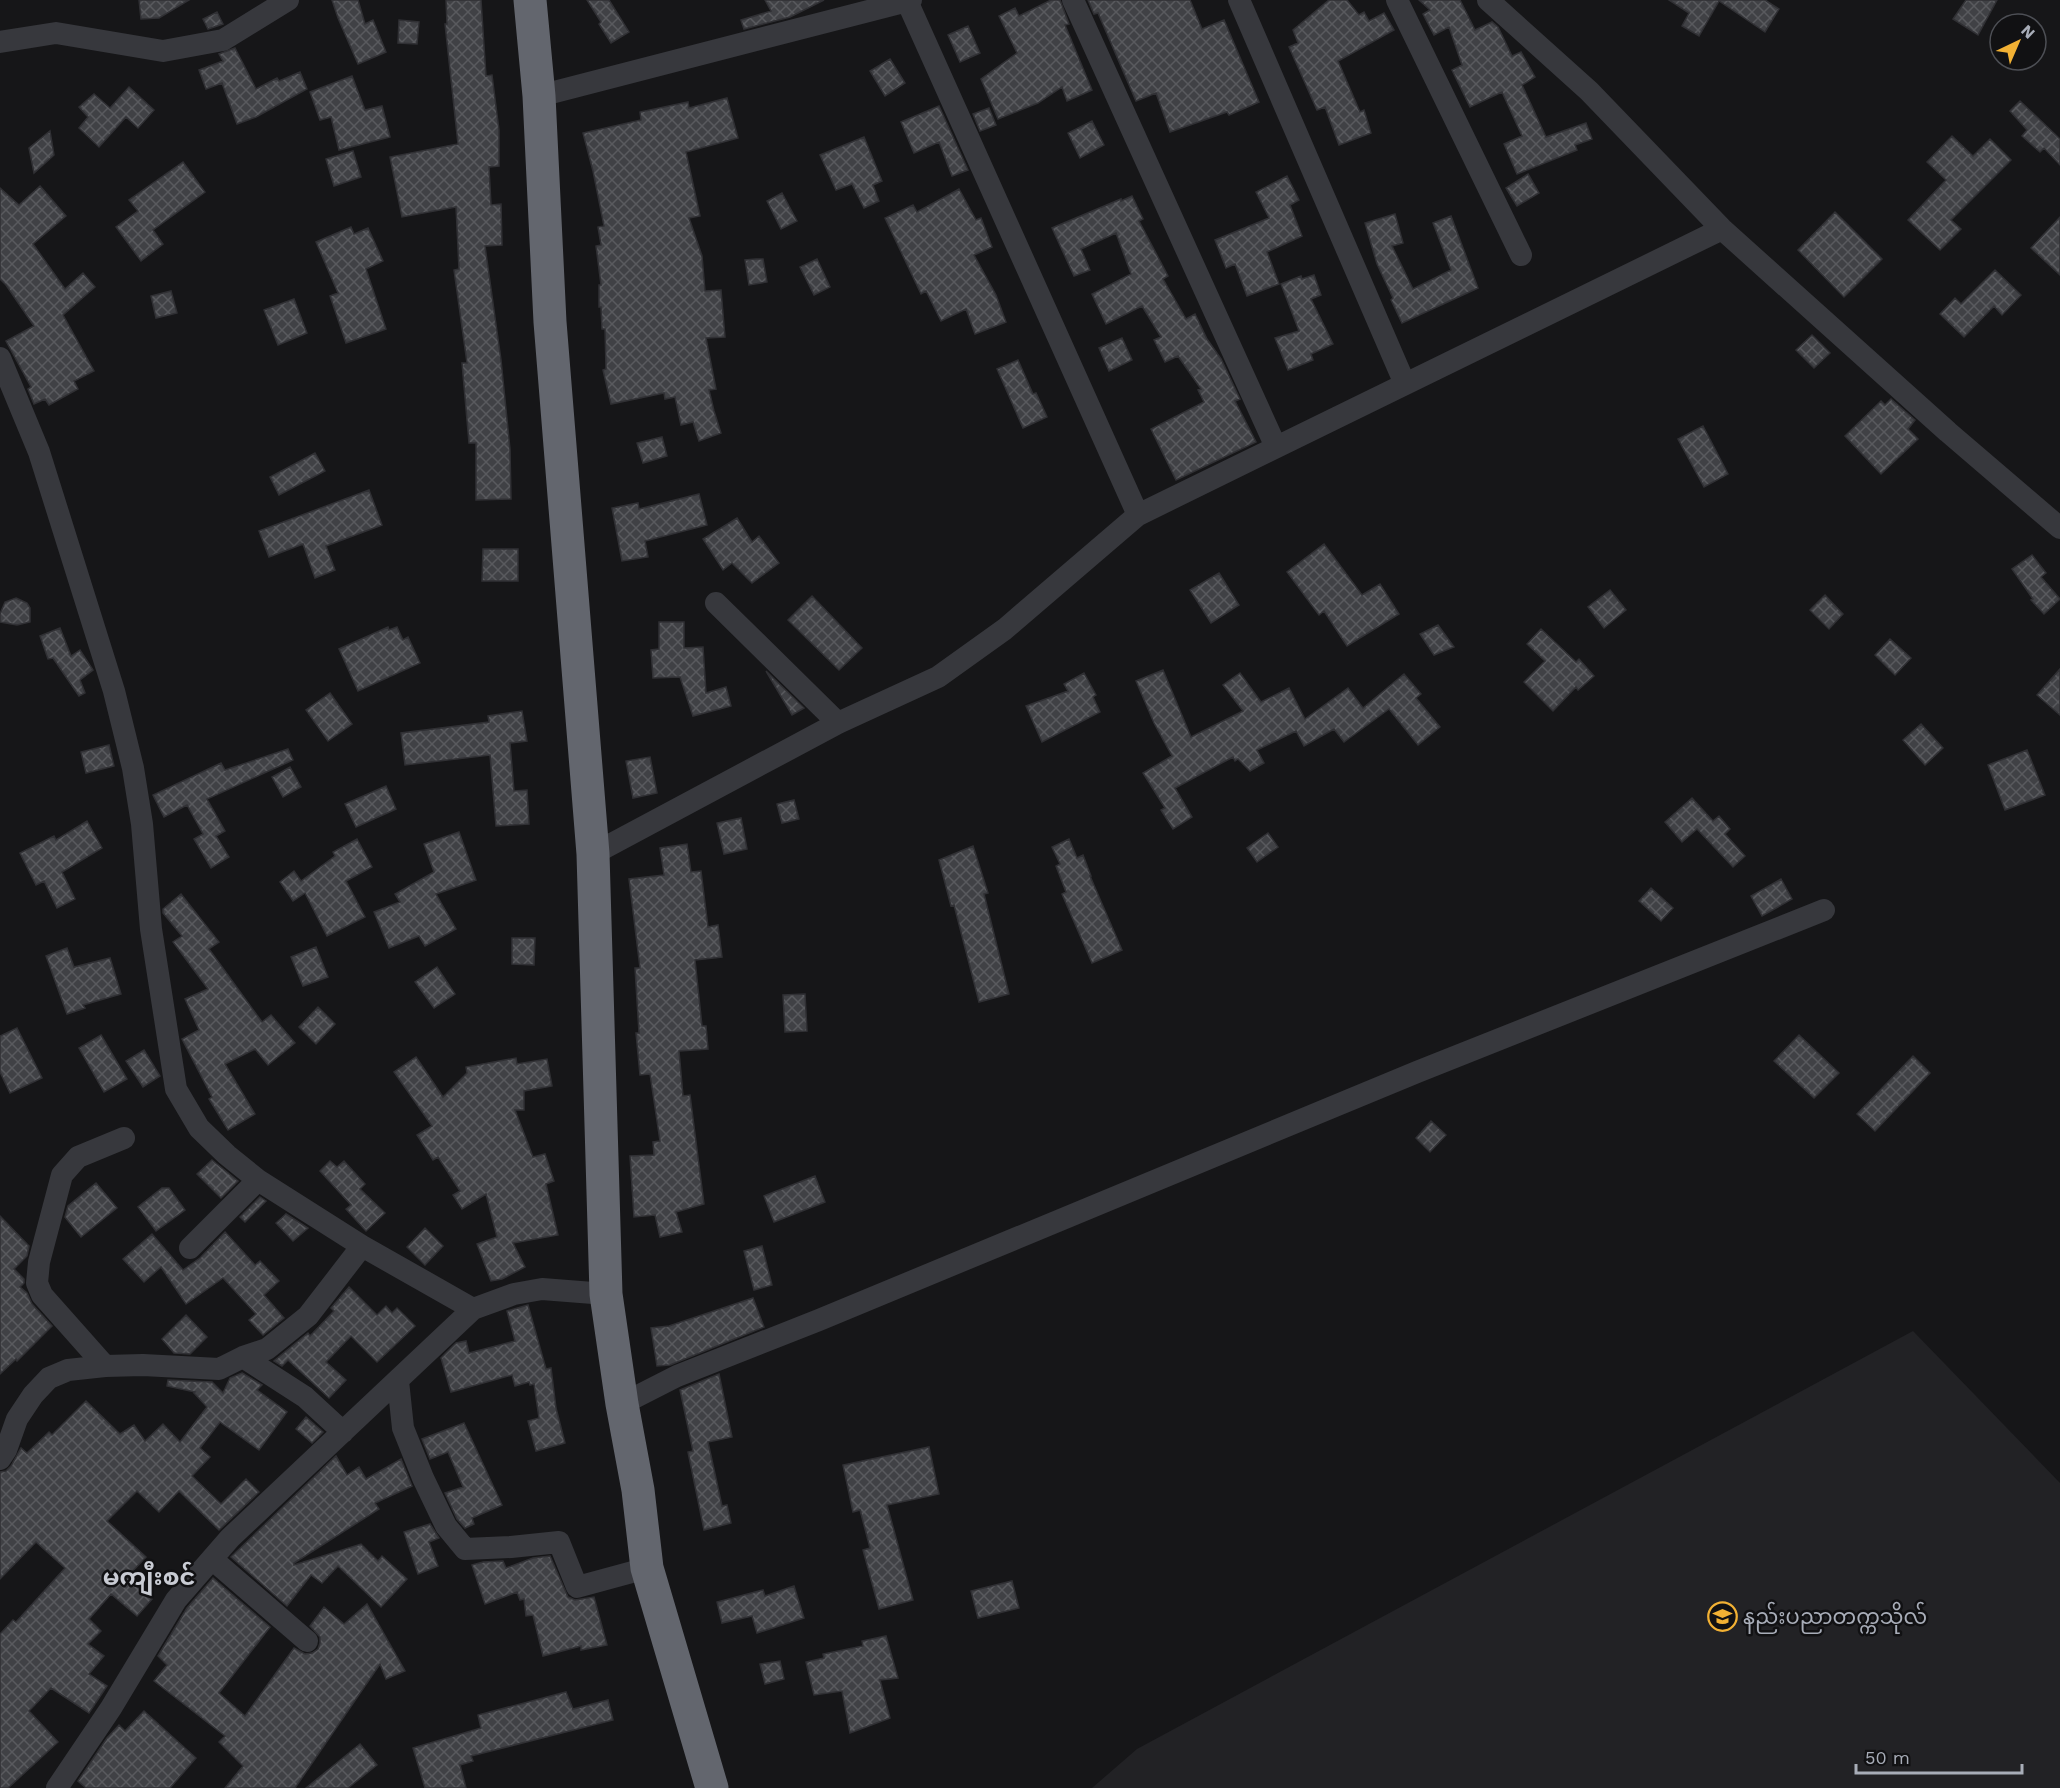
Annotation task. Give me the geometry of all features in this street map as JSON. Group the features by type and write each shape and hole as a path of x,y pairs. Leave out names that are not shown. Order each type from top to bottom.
{"highway":[{"path":"530,0 539,96 550,322 593,854 606,1294 622,1404 638,1490 647,1568 712,1788"}],"street":[{"path":"0,42 56,33 164,51 223,40 288,0"},
{"path":"1073,0 1276,447"},
{"path":"1239,0 1405,384"},
{"path":"1397,0 1521,255"},
{"path":"1488,0 1589,91 1722,228 1948,432 2060,528"},
{"path":"539,96 909,1 1138,515"},
{"path":"593,854 838,723 938,677 1005,629 1138,515 1722,228"},
{"path":"0,358 39,452 114,691 134,768 142,824 151,929 176,1089 200,1128 227,1155 258,1180 362,1246 474,1309"},
{"path":"716,603 838,723"},
{"path":"622,1404 676,1376 819,1320 1417,1072 1824,910"},
{"path":"105,1366 42,1295 37,1283 39,1262 62,1175 78,1157 124,1137"},
{"path":"190,1248 258,1180"},
{"path":"0,1460 17,1419 33,1395 49,1378 68,1370 105,1366 143,1365 219,1369 267,1349 308,1316 362,1246"},
{"path":"57,1788 111,1708 176,1600 230,1538 474,1309 514,1294 542,1289 606,1294"},
{"path":"243,1358 305,1397 344,1432"},
{"path":"398,1382 403,1428 423,1478 446,1526 465,1549 559,1542 577,1587 647,1568"},
{"path":"212,1559 306,1641"}],"shaded area":[{"name":"နည်းပညာတက္ကသိုလ်","path":"1913,1331 2060,1483 2060,1788 1092,1788 1137,1749"}],"building":[{"path":"139,0 189,0 159,18 141,19"},
{"path":"332,0 358,0 365,24 373,20 386,52 358,64"},
{"path":"446,0 481,0 486,76 492,75 499,130 499,166 489,167 491,205 501,204 502,245 485,246 501,360 510,449 511,499 476,500 476,443 469,443 462,363 467,363 454,270 459,269 456,207 402,217 390,157 458,144 445,24 447,24"},
{"path":"587,0 609,0 629,32 611,43"},
{"path":"765,0 824,0 790,17 744,29 741,20 771,11"},
{"path":"1051,0 1060,0 1069,24 1065,25 1092,90 1067,101 1062,87 1038,103 998,119 981,79 1017,53 999,16 1015,8 1019,16"},
{"path":"1088,0 1190,0 1202,29 1224,20 1259,102 1229,115 1227,112 1170,132 1156,93 1136,101 1098,13 1094,14"},
{"path":"1329,0 1347,0 1359,15 1364,12 1369,21 1384,13 1394,30 1338,61 1360,112 1364,110 1371,133 1339,145 1325,107 1317,110 1289,47 1298,43 1293,30"},
{"path":"1419,0 1460,0 1475,30 1492,22 1498,27 1512,56 1521,52 1535,77 1522,85 1546,137 1586,123 1592,139 1575,145 1577,150 1517,174 1504,144 1522,136 1502,92 1470,107 1452,70 1462,65 1449,27 1434,35 1423,14 1430,10"},
{"path":"1669,0 1765,0 1779,9 1765,32 1719,1 1699,36 1682,26 1689,13"},
{"path":"1966,0 1997,0 1990,12 1988,12 1988,17 1978,35 1953,19"},
{"path":"217,12 223,24 208,29 203,19"},
{"path":"399,20 419,22 417,44 398,43"},
{"path":"968,26 980,53 960,62 948,35"},
{"path":"235,48 256,89 277,78 279,81 300,72 307,89 256,117 237,124 222,83 206,89 199,70 223,61 219,54"},
{"path":"890,59 905,83 885,96 870,71"},
{"path":"352,76 365,110 382,106 390,137 339,150 331,117 320,120 310,92"},
{"path":"129,87 154,110 138,128 126,117 99,147 79,128 88,117 79,107 94,94 110,108"},
{"path":"727,98 738,138 686,152 700,216 689,218 702,256 705,291 721,290 725,337 706,338 716,389 709,390 721,433 699,441 693,422 681,425 675,397 665,399 664,393 611,404 603,370 606,369 605,329 602,329 601,307 599,307 599,285 601,285 596,246 601,245 598,227 604,226 583,133 641,120 640,112 688,102 689,108"},
{"path":"2020,101 2060,139 2060,165 2044,148 2040,152 2022,136 2027,130 2010,111"},
{"path":"939,106 968,170 952,176 939,142 914,153 901,122"},
{"path":"989,108 996,125 980,131 973,114"},
{"path":"1092,121 1104,145 1080,158 1068,133"},
{"path":"50,131 54,155 34,173 29,148"},
{"path":"1952,136 1973,156 1990,139 2011,160 1951,220 1961,229 1940,250 1908,220 1946,180 1927,162"},
{"path":"864,137 882,181 873,185 879,201 864,208 852,184 836,190 820,155"},
{"path":"353,151 361,177 334,186 326,159"},
{"path":"183,162 205,192 153,230 163,244 141,261 116,227 138,211 129,200"},
{"path":"1528,174 1539,193 1517,206 1506,188"},
{"path":"1287,176 1299,200 1290,205 1302,236 1267,252 1279,284 1247,296 1235,264 1226,268 1215,240 1269,218 1256,192"},
{"path":"40,186 66,216 33,244 65,289 83,273 95,287 63,315 94,371 74,381 78,389 49,405 45,399 34,404 28,389 31,387 6,341 34,326 0,279 0,188 19,205"},
{"path":"959,189 976,220 981,218 992,247 974,255 996,295 1006,322 975,334 966,309 941,321 926,291 921,294 885,218 913,205 917,212"},
{"path":"782,193 797,221 781,229 767,201"},
{"path":"1132,196 1143,219 1139,221 1168,276 1163,279 1186,319 1195,314 1207,339 1221,359 1240,399 1235,401 1256,442 1176,480 1151,429 1204,402 1198,390 1201,389 1178,356 1165,362 1154,340 1161,337 1142,306 1106,324 1092,294 1131,274 1116,233 1081,249 1090,270 1074,276 1052,228"},
{"path":"1835,212 1882,259 1844,297 1798,250"},
{"path":"1395,214 1403,243 1392,246 1413,289 1451,270 1433,223 1451,216 1478,288 1402,323 1377,264 1365,223"},
{"path":"2060,217 2060,275 2031,248"},
{"path":"351,227 354,234 368,228 383,261 366,269 386,329 346,343 330,296 338,293 316,242"},
{"path":"763,259 767,282 749,285 745,260"},
{"path":"817,259 830,287 814,295 800,267"},
{"path":"1995,270 2021,295 2002,315 1994,306 1964,337 1940,314 1955,298 1961,304"},
{"path":"1314,275 1321,295 1311,299 1333,344 1311,354 1313,360 1288,370 1275,338 1299,331 1281,284 1301,276 1302,279"},
{"path":"171,291 177,313 156,318 151,296"},
{"path":"294,299 307,333 278,345 264,310"},
{"path":"1812,335 1830,353 1814,368 1796,350"},
{"path":"1122,338 1132,360 1109,371 1099,348"},
{"path":"1018,360 1033,394 1036,393 1047,417 1023,428 997,369"},
{"path":"1891,399 1915,420 1908,429 1918,439 1881,474 1845,436 1881,401 1885,405"},
{"path":"1703,426 1728,474 1704,487 1678,439"},
{"path":"662,437 667,456 643,463 637,443"},
{"path":"315,453 325,471 279,495 270,477"},
{"path":"369,490 382,525 326,546 335,570 315,578 303,544 269,557 259,531"},
{"path":"699,494 707,525 645,541 648,557 622,561 612,508 638,503 639,509"},
{"path":"737,518 752,542 759,536 779,563 752,583 732,563 723,570 703,539"},
{"path":"1324,544 1362,595 1380,584 1399,614 1347,646 1324,611 1319,615 1287,572"},
{"path":"483,549 518,549 518,581 482,581"},
{"path":"2032,555 2046,573 2041,577 2060,599 2044,614 2031,600 2033,599 2012,569"},
{"path":"1219,573 1239,605 1211,623 1190,590"},
{"path":"1610,590 1626,610 1604,628 1588,607"},
{"path":"1825,595 1843,614 1829,629 1810,610"},
{"path":"812,596 862,648 839,670 788,620"},
{"path":"16,598 27,603 30,608 30,622 17,625 0,622 0,614 5,602"},
{"path":"659,622 684,622 684,648 703,647 706,693 726,687 731,706 693,716 680,677 653,678 651,650 659,649"},
{"path":"1438,625 1454,647 1434,655 1420,634"},
{"path":"388,627 389,630 397,627 403,640 408,637 420,663 358,691 339,649"},
{"path":"60,628 71,656 80,650 93,670 80,680 85,693 79,696 53,658 48,659 40,636"},
{"path":"1541,629 1576,662 1579,659 1594,676 1578,690 1576,687 1553,711 1524,682 1545,661 1527,644"},
{"path":"1890,639 1911,658 1895,675 1875,655"},
{"path":"2060,669 2060,715 2037,695"},
{"path":"1163,670 1191,737 1243,711 1223,685 1240,673 1261,702 1289,688 1305,719 1348,688 1363,708 1404,674 1421,694 1416,698 1440,727 1418,745 1389,709 1344,742 1334,729 1304,746 1296,731 1257,750 1264,763 1250,771 1238,759 1235,761 1233,757 1175,788 1192,817 1173,829 1161,810 1165,808 1143,773 1172,756 1154,723 1136,681"},
{"path":"766,671 804,708 792,715"},
{"path":"1084,673 1096,695 1093,697 1100,712 1042,742 1026,706 1068,691 1064,684"},
{"path":"330,693 352,724 328,741 306,710"},
{"path":"522,711 527,741 510,743 514,791 527,790 529,824 496,826 490,755 405,765 401,733 489,722 488,716"},
{"path":"1921,724 1943,748 1925,765 1903,740"},
{"path":"109,745 114,766 86,773 81,752"},
{"path":"288,749 293,760 207,799 225,831 216,836 229,857 211,868 194,839 203,834 187,805 164,817 153,795 221,763 225,770"},
{"path":"2027,750 2045,795 2005,810 1988,765"},
{"path":"650,757 657,793 633,798 626,761"},
{"path":"290,767 301,787 283,797 272,777"},
{"path":"386,786 396,809 356,827 345,804"},
{"path":"1692,798 1713,821 1719,816 1730,829 1725,834 1745,856 1733,867 1697,829 1682,842 1665,822"},
{"path":"794,800 799,819 782,823 777,804"},
{"path":"741,818 747,849 724,854 717,823"},
{"path":"87,821 102,848 62,872 75,899 57,908 44,881 36,885 20,853 54,836 56,840"},
{"path":"459,832 476,880 436,894 456,929 425,946 419,936 389,948 374,912 400,902 395,894 434,872 424,844"},
{"path":"1268,833 1278,847 1257,862 1247,848"},
{"path":"357,839 372,867 346,881 365,917 327,936 305,893 293,901 280,882 294,871 301,881 335,856 333,852"},
{"path":"1069,839 1077,858 1083,855 1122,950 1092,963 1062,894 1066,892 1056,866 1060,864 1052,847"},
{"path":"687,844 691,872 701,871 708,927 718,925 722,957 695,960 702,1026 706,1026 708,1049 679,1051 683,1096 690,1095 704,1204 676,1212 682,1232 660,1237 655,1215 634,1217 630,1156 654,1155 653,1142 660,1141 650,1074 640,1075 636,1033 639,1033 635,968 640,968 629,879 664,875 660,848"},
{"path":"973,846 988,893 984,894 1009,994 979,1002 954,905 951,906 939,860"},
{"path":"1781,879 1792,899 1762,916 1751,896"},
{"path":"1651,888 1673,908 1661,921 1639,901"},
{"path":"181,894 219,942 209,949 262,1022 271,1015 295,1043 268,1065 255,1049 225,1064 255,1114 228,1130 209,1099 212,1097 182,1039 199,1030 185,999 208,989 173,942 182,936 163,913 163,909"},
{"path":"512,938 535,938 534,965 512,964"},
{"path":"316,947 328,977 303,986 291,957"},
{"path":"67,948 74,967 110,958 121,994 83,1005 85,1008 67,1014 46,956"},
{"path":"437,967 455,994 434,1008 415,982"},
{"path":"805,994 807,1031 785,1032 783,995"},
{"path":"318,1007 335,1024 316,1044 299,1027"},
{"path":"17,1028 42,1078 10,1093 0,1072 0,1036"},
{"path":"101,1035 127,1079 104,1092 79,1048"},
{"path":"1799,1035 1839,1073 1814,1098 1774,1061"},
{"path":"144,1050 160,1076 143,1087 126,1061"},
{"path":"1913,1056 1930,1073 1875,1131 1857,1114"},
{"path":"416,1057 443,1097 467,1073 466,1067 516,1058 517,1064 547,1059 552,1086 524,1091 524,1110 515,1110 533,1157 545,1154 554,1181 546,1184 558,1235 513,1243 525,1267 502,1279 491,1281 477,1244 497,1237 486,1194 462,1209 453,1195 460,1191 438,1157 433,1160 417,1135 432,1126 394,1072"},
{"path":"1431,1121 1446,1135 1430,1152 1416,1138"},
{"path":"212,1160 238,1181 221,1198 197,1174"},
{"path":"330,1161 337,1167 344,1161 365,1184 360,1189 385,1213 366,1231 346,1209 351,1205 320,1171"},
{"path":"815,1176 825,1202 774,1222 764,1196"},
{"path":"96,1183 117,1208 81,1237 65,1217 68,1206"},
{"path":"162,1188 169,1188 185,1210 156,1231 138,1207"},
{"path":"260,1197 266,1201 245,1222 240,1217"},
{"path":"286,1214 308,1228 293,1241 276,1223"},
{"path":"0,1216 29,1246 27,1256 14,1269 24,1279 20,1287 52,1326 17,1361 16,1359 0,1374"},
{"path":"425,1228 443,1246 425,1265 407,1247"},
{"path":"225,1232 255,1265 260,1261 279,1281 264,1295 284,1318 263,1335 249,1320 256,1314 223,1278 186,1304 161,1267 144,1282 123,1259 152,1234 183,1270 200,1258"},
{"path":"762,1246 772,1285 754,1290 744,1251"},
{"path":"349,1287 377,1315 386,1306 392,1313 397,1308 415,1326 377,1362 351,1336 326,1362 346,1380 329,1398 288,1360 282,1366 274,1361 308,1333 310,1336 334,1311 331,1308"},
{"path":"753,1298 764,1327 670,1365 657,1366 651,1328 669,1326"},
{"path":"528,1305 546,1369 551,1368 556,1408 565,1443 536,1451 528,1421 539,1418 534,1384 530,1385 529,1382 515,1386 512,1375 451,1392 441,1358 456,1343 466,1341 469,1353 515,1341 507,1311"},
{"path":"186,1315 207,1337 190,1354 174,1353 162,1339"},
{"path":"242,1373 262,1385 257,1390 287,1412 259,1450 220,1422 200,1448 210,1457 192,1476 221,1504 246,1479 259,1492 219,1530 179,1491 159,1512 137,1491 107,1521 146,1557 127,1577 152,1599 137,1616 111,1594 89,1619 101,1631 88,1644 104,1656 89,1674 107,1686 89,1713 51,1688 29,1711 58,1742 8,1788 0,1788 0,1634 13,1620 16,1622 65,1568 36,1542 0,1579 0,1472 6,1471 11,1466 21,1448 27,1453 49,1432 52,1435 86,1401 120,1434 134,1425 145,1441 163,1424 180,1442 207,1407 195,1392 167,1386 168,1380 212,1382 223,1393 230,1378"},
{"path":"719,1374 732,1437 708,1442 722,1506 727,1505 731,1523 704,1530 688,1452 693,1451 680,1390"},
{"path":"306,1417 323,1432 312,1443 296,1429"},
{"path":"464,1423 502,1505 472,1518 474,1524 465,1528 457,1519 445,1493 463,1487 448,1452 430,1459 422,1439"},
{"path":"929,1447 939,1494 887,1505 913,1600 879,1609 863,1550 870,1548 860,1510 853,1512 843,1465"},
{"path":"336,1456 347,1475 359,1467 366,1479 401,1459 412,1486 375,1503 379,1509 294,1565 361,1544 378,1561 382,1556 407,1579 381,1607 338,1566 322,1583 311,1575 287,1606 231,1557"},
{"path":"430,1524 439,1538 429,1542 438,1566 418,1574 404,1532"},
{"path":"550,1556 568,1597 575,1600 594,1597 607,1645 581,1650 581,1646 543,1656 533,1615 526,1616 524,1599 520,1600 517,1592 485,1604 472,1565 503,1561 506,1568 533,1558"},
{"path":"213,1578 270,1627 219,1693 245,1716 294,1648 305,1654 318,1649 320,1637 310,1626 324,1607 344,1624 367,1604 405,1671 386,1679 380,1664 295,1788 225,1788 243,1766 219,1742 225,1736 154,1681 167,1665 158,1656 187,1608"},
{"path":"1012,1581 1019,1608 978,1618 971,1591"},
{"path":"794,1586 804,1618 757,1633 752,1616 722,1623 717,1602 763,1590 765,1596"},
{"path":"886,1636 898,1678 880,1680 890,1718 850,1733 842,1691 814,1695 806,1662 824,1658 823,1654 863,1646 862,1641"},
{"path":"780,1661 784,1679 765,1684 760,1664"},
{"path":"566,1692 573,1709 608,1700 613,1720 471,1756 473,1761 460,1765 466,1788 425,1788 413,1748 481,1728 478,1715"},
{"path":"144,1711 196,1758 170,1788 86,1788 78,1781 107,1738 119,1725 125,1731"},
{"path":"360,1744 377,1765 348,1788 306,1788"}],"place":[{"name":"နည်းပညာတက္ကသိုလ်","path":"1722,1616"}],"district":[{"name":"မကျီးစင်","path":"149,1577"}]}
